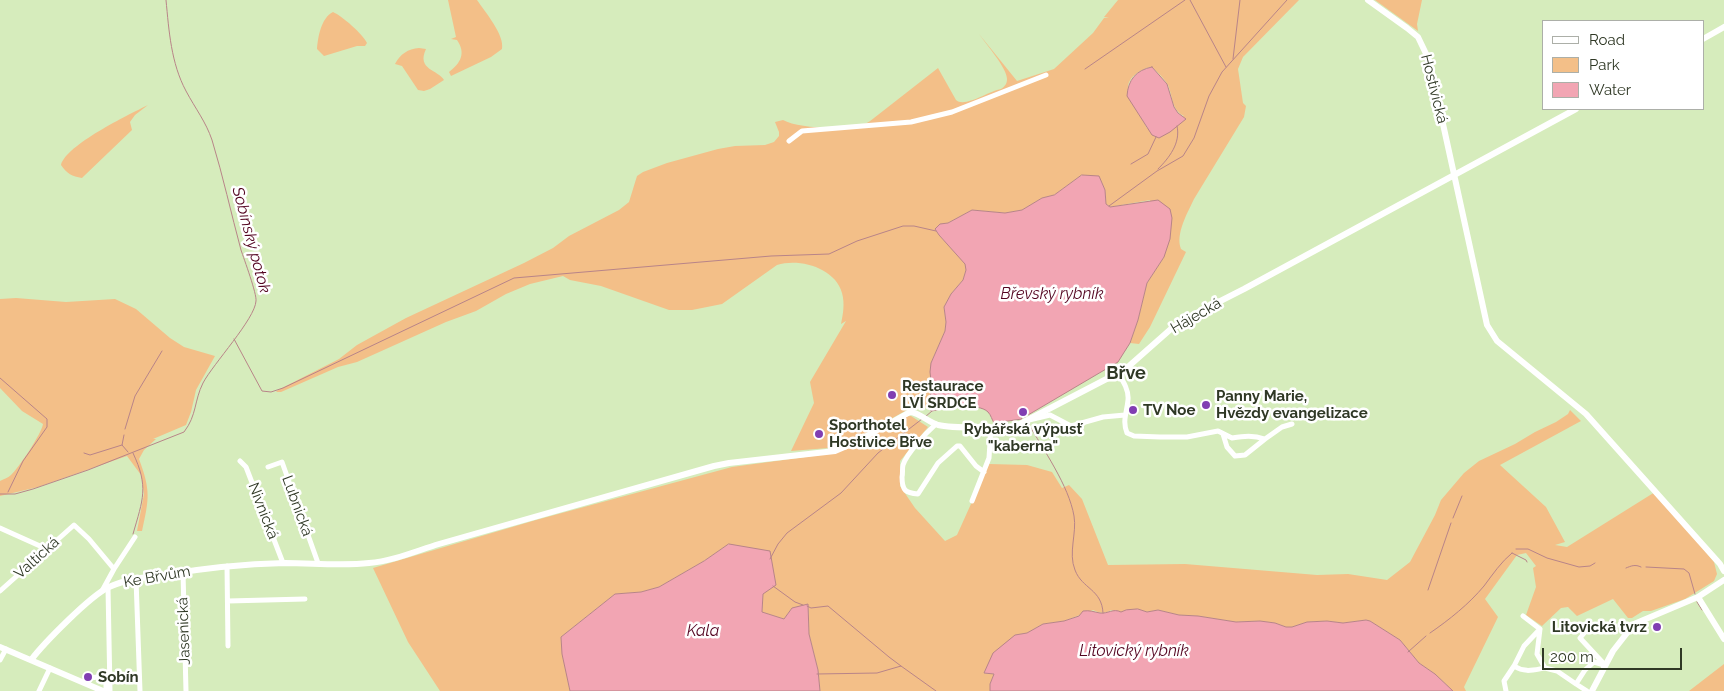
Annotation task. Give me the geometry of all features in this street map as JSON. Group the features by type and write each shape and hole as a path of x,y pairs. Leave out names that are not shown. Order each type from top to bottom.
{"street":[{"name":"Hostivická","path":"1368,0 1418,37 1429,60 1487,325 1491,334 1586,414 1668,504 1724,571"},
{"path":"1704,38 1724,27"},
{"path":"789,141 802,131 911,122 944,114 999,95 1046,75"},
{"name":"Hájecká","path":"797,455 835,450 856,442 910,412 936,424 955,427 1009,428 1028,420 1118,373 1179,323 1244,290 1574,110"},
{"path":"1118,373 1126,388 1128,398 1124,425 1127,433 1134,436 1187,437 1218,431 1232,438 1256,436 1265,439"},
{"path":"1028,420 1050,415 1071,426 1103,416 1125,415"},
{"path":"936,424 927,432 903,464 902,485 904,490 909,493 918,494 938,463 957,446 960,446 976,466 984,472"},
{"path":"1223,434 1227,447 1235,456 1245,455 1282,426 1292,424"},
{"path":"972,501 989,458 992,427"},
{"name":"Ke Břvům","path":"31,660 38,650 105,589 136,579 227,566 282,563 369,563 402,556 714,466 797,455"},
{"name":"Nivnická","path":"240,461 246,467 282,563"},
{"name":"Lubnická","path":"268,467 282,462 318,563"},
{"name":"Valtická","path":"0,590 74,526 89,539 114,569"},
{"path":"0,528 40,546 46,551"},
{"path":"110,691 105,589 114,569 135,536"},
{"path":"227,566 228,646"},
{"name":"Jasenická","path":"183,572 186,691"},
{"path":"136,579 140,691"},
{"path":"1592,691 1604,665 1623,636 1634,624 1698,597 1724,580"},
{"path":"1698,597 1724,639"},
{"path":"228,601 305,599"},
{"path":"1523,616 1540,629"},
{"path":"1591,625 1580,638 1604,665"},
{"path":"1506,691 1504,681 1524,646 1540,629"},
{"path":"1540,629 1537,654 1545,668"},
{"path":"0,660 2,650 50,668 94,689 104,691 106,683 97,677 91,678 87,684"},
{"path":"1576,684 1585,670 1594,662 1604,665"},
{"path":"1514,666 1528,671 1545,668 1558,671 1587,691"},
{"path":"39,691 50,668"}],"green space":[{"path":"448,0 477,0 494,24 502,43 502,49 491,57 451,76 449,72 457,65 462,53 457,40 451,39 456,37"},
{"path":"1118,0 1299,0 1243,57 1238,69 1243,103 1246,106 1244,117 1194,199 1181,230 1181,249 1186,252 1150,327 1139,344 1130,343 1147,283 1164,257 1150,200 1110,207 1106,204 1105,190 1099,177 1082,175 1054,195 1042,198 1022,210 1005,213 972,210 935,229 966,264 966,270 963,280 951,294 944,307 945,331 931,363 932,389 927,408 912,407 854,440 828,448 791,451 814,403 810,382 846,321 841,324 843,297 838,284 824,271 806,264 786,263 777,265 722,304 692,310 669,310 601,286 570,280 563,276 530,284 506,294 476,311 446,322 357,362 338,367 281,392 276,392 339,359 357,345 406,318 524,263 553,248 569,236 619,210 629,202 637,176 643,172 667,163 718,149 735,146 765,145 774,142 779,136 775,122 783,120 800,125 823,128 865,124 938,68 956,100 960,102 971,101 1001,89 1006,85 1007,81 1006,74 1000,63 979,34 1017,81 1054,69 1093,33 1104,18 1109,17 1104,17","holes":["1152,67 1168,85 1177,110 1184,116 1147,128 1130,97 1128,85 1140,71"]},
{"path":"1375,0 1422,0 1417,24 1418,31"},
{"path":"333,12 347,21 361,35 367,43 365,46 357,46 324,56 317,49 323,23"},
{"path":"419,48 426,49 424,61 429,69 444,80 424,91 418,90 402,66 395,64 399,57 405,53"},
{"path":"148,105 135,115 130,122 132,130 82,178 65,171 61,165 65,157 85,140"},
{"path":"16,298 66,302 115,299 136,309 170,338 184,347 215,356 196,390 186,425 153,439 156,439 144,450 139,459 146,479 148,495 142,531 137,531 144,494 141,475 127,456 38,487 0,496 0,481 10,476 19,466 42,429 43,424 22,411 0,388 0,299"},
{"path":"1570,410 1581,421 1500,465 1546,507 1565,542 1555,545 1567,547 1655,492 1714,562 1717,574 1714,581 1685,599 1651,611 1643,611 1632,618 1628,618 1613,599 1577,616 1568,607 1561,608 1542,626 1526,615 1536,587 1533,568 1536,566 1526,553 1517,555 1485,599 1498,617 1464,687 1466,691 1453,691 1435,674 1419,663 1400,640 1366,620 1343,623 1327,621 1307,622 1286,627 1275,623 1258,621 1236,622 1179,615 1158,610 1147,612 1126,610 1121,613 1111,610 1102,613 1093,610 1064,621 1043,624 1027,633 1015,635 984,673 994,674 990,684 990,691 820,691 818,670 809,634 808,605 792,608 784,619 762,612 763,594 729,544 659,587 641,592 615,594 561,637 570,691 440,691 408,642 373,568 536,520 732,467 835,453 905,416 911,416 928,427 900,461 900,486 915,508 945,541 957,535 989,464 1027,465 1052,472 1062,488 1069,485 1082,499 1108,565 1185,564 1317,575 1348,574 1387,580 1410,562 1441,500 1464,473 1479,461 1556,422 1568,414"},
{"path":"1724,664 1724,691 1689,691"}],"water":[{"path":"1152,67 1167,84 1174,107 1186,119 1159,138 1152,135 1127,96 1129,85 1137,73"},
{"name":"Břevský rybník","path":"1082,175 1099,176 1105,190 1106,204 1110,207 1158,200 1170,209 1172,218 1170,239 1164,257 1147,283 1130,343 1118,362 1028,415 1025,411 1020,415 1022,419 994,423 988,412 977,407 944,408 932,411 927,408 932,389 931,363 945,331 944,307 951,294 963,280 966,270 965,264 935,229 940,224 948,223 972,210 1005,213 1022,210 1042,198 1054,195"},
{"name":"Kala","path":"729,544 770,551 776,585 763,594 762,612 784,619 792,608 808,604 809,634 818,670 820,691 570,691 562,654 561,637 615,594 641,592 659,587"},
{"name":"Litovický rybník","path":"1138,609 1147,612 1158,610 1179,615 1236,622 1260,621 1286,627 1307,622 1327,621 1343,623 1370,621 1400,640 1419,663 1435,674 1453,691 990,691 990,684 994,674 984,673 993,653 1015,635 1027,633 1043,624 1064,621 1079,616 1083,611 1103,613"}],"waterway":[{"name":"Sobínský potok","path":"0,494 15,494 33,489 88,470 184,432 191,420 203,383 249,319 254,309 256,301 254,291 241,250 210,133 186,91 177,69 168,23 166,0"},
{"path":"1085,69 1185,0"},
{"path":"1190,0 1226,67"},
{"path":"1233,59 1240,0"},
{"path":"1109,206 1157,171 1183,156 1194,138 1209,96 1222,72 1287,0"},
{"path":"1158,169 1170,155 1176,144 1177,126"},
{"path":"1131,164 1148,154 1156,137"},
{"path":"234,339 262,391 271,392 514,278 771,256 829,254 857,241 903,226 914,226 936,231"},
{"path":"125,429 135,396 162,351"},
{"path":"0,378 47,419 47,427 23,461 8,492"},
{"path":"925,417 932,411"},
{"path":"1021,412 1026,419"},
{"path":"770,559 778,544 787,533 841,493 878,453 922,419"},
{"path":"1028,423 1067,492 1075,523 1072,550 1075,570 1082,581 1096,594 1102,605 1103,613"},
{"path":"124,435 122,445 128,452"},
{"path":"84,453 90,455 122,445"},
{"path":"133,453 141,475 143,493 133,534"},
{"path":"1453,518 1462,496"},
{"path":"1428,590 1451,523"},
{"path":"1516,549 1528,549 1547,558 1579,567 1590,566 1595,563"},
{"path":"1512,553 1527,562"},
{"path":"1430,633 1472,599 1512,553"},
{"path":"1626,568 1635,565 1641,567"},
{"path":"1646,567 1684,569 1689,573 1695,594"},
{"path":"773,586 795,602 803,605"},
{"path":"1697,602 1702,610"},
{"path":"807,606 811,608 828,606 901,666"},
{"path":"1408,652 1426,636"},
{"path":"817,674 877,673 901,666 936,691"}],"place":[{"name":"Restaurace LVÍ SRDCE","path":"892,395"},
{"name":"Panny Marie, Hvězdy evangelizace","path":"1206,405"},
{"name":"TV Noe","path":"1133,410"},
{"name":"Rybářská výpusť \"kaberna\"","path":"1023,412"},
{"name":"Sporthotel Hostivice Břve","path":"819,434"},
{"name":"Litovická tvrz","path":"1657,627"},
{"name":"Sobín","path":"88,677"}],"district":[{"name":"Břve","path":"1126,374"}]}
